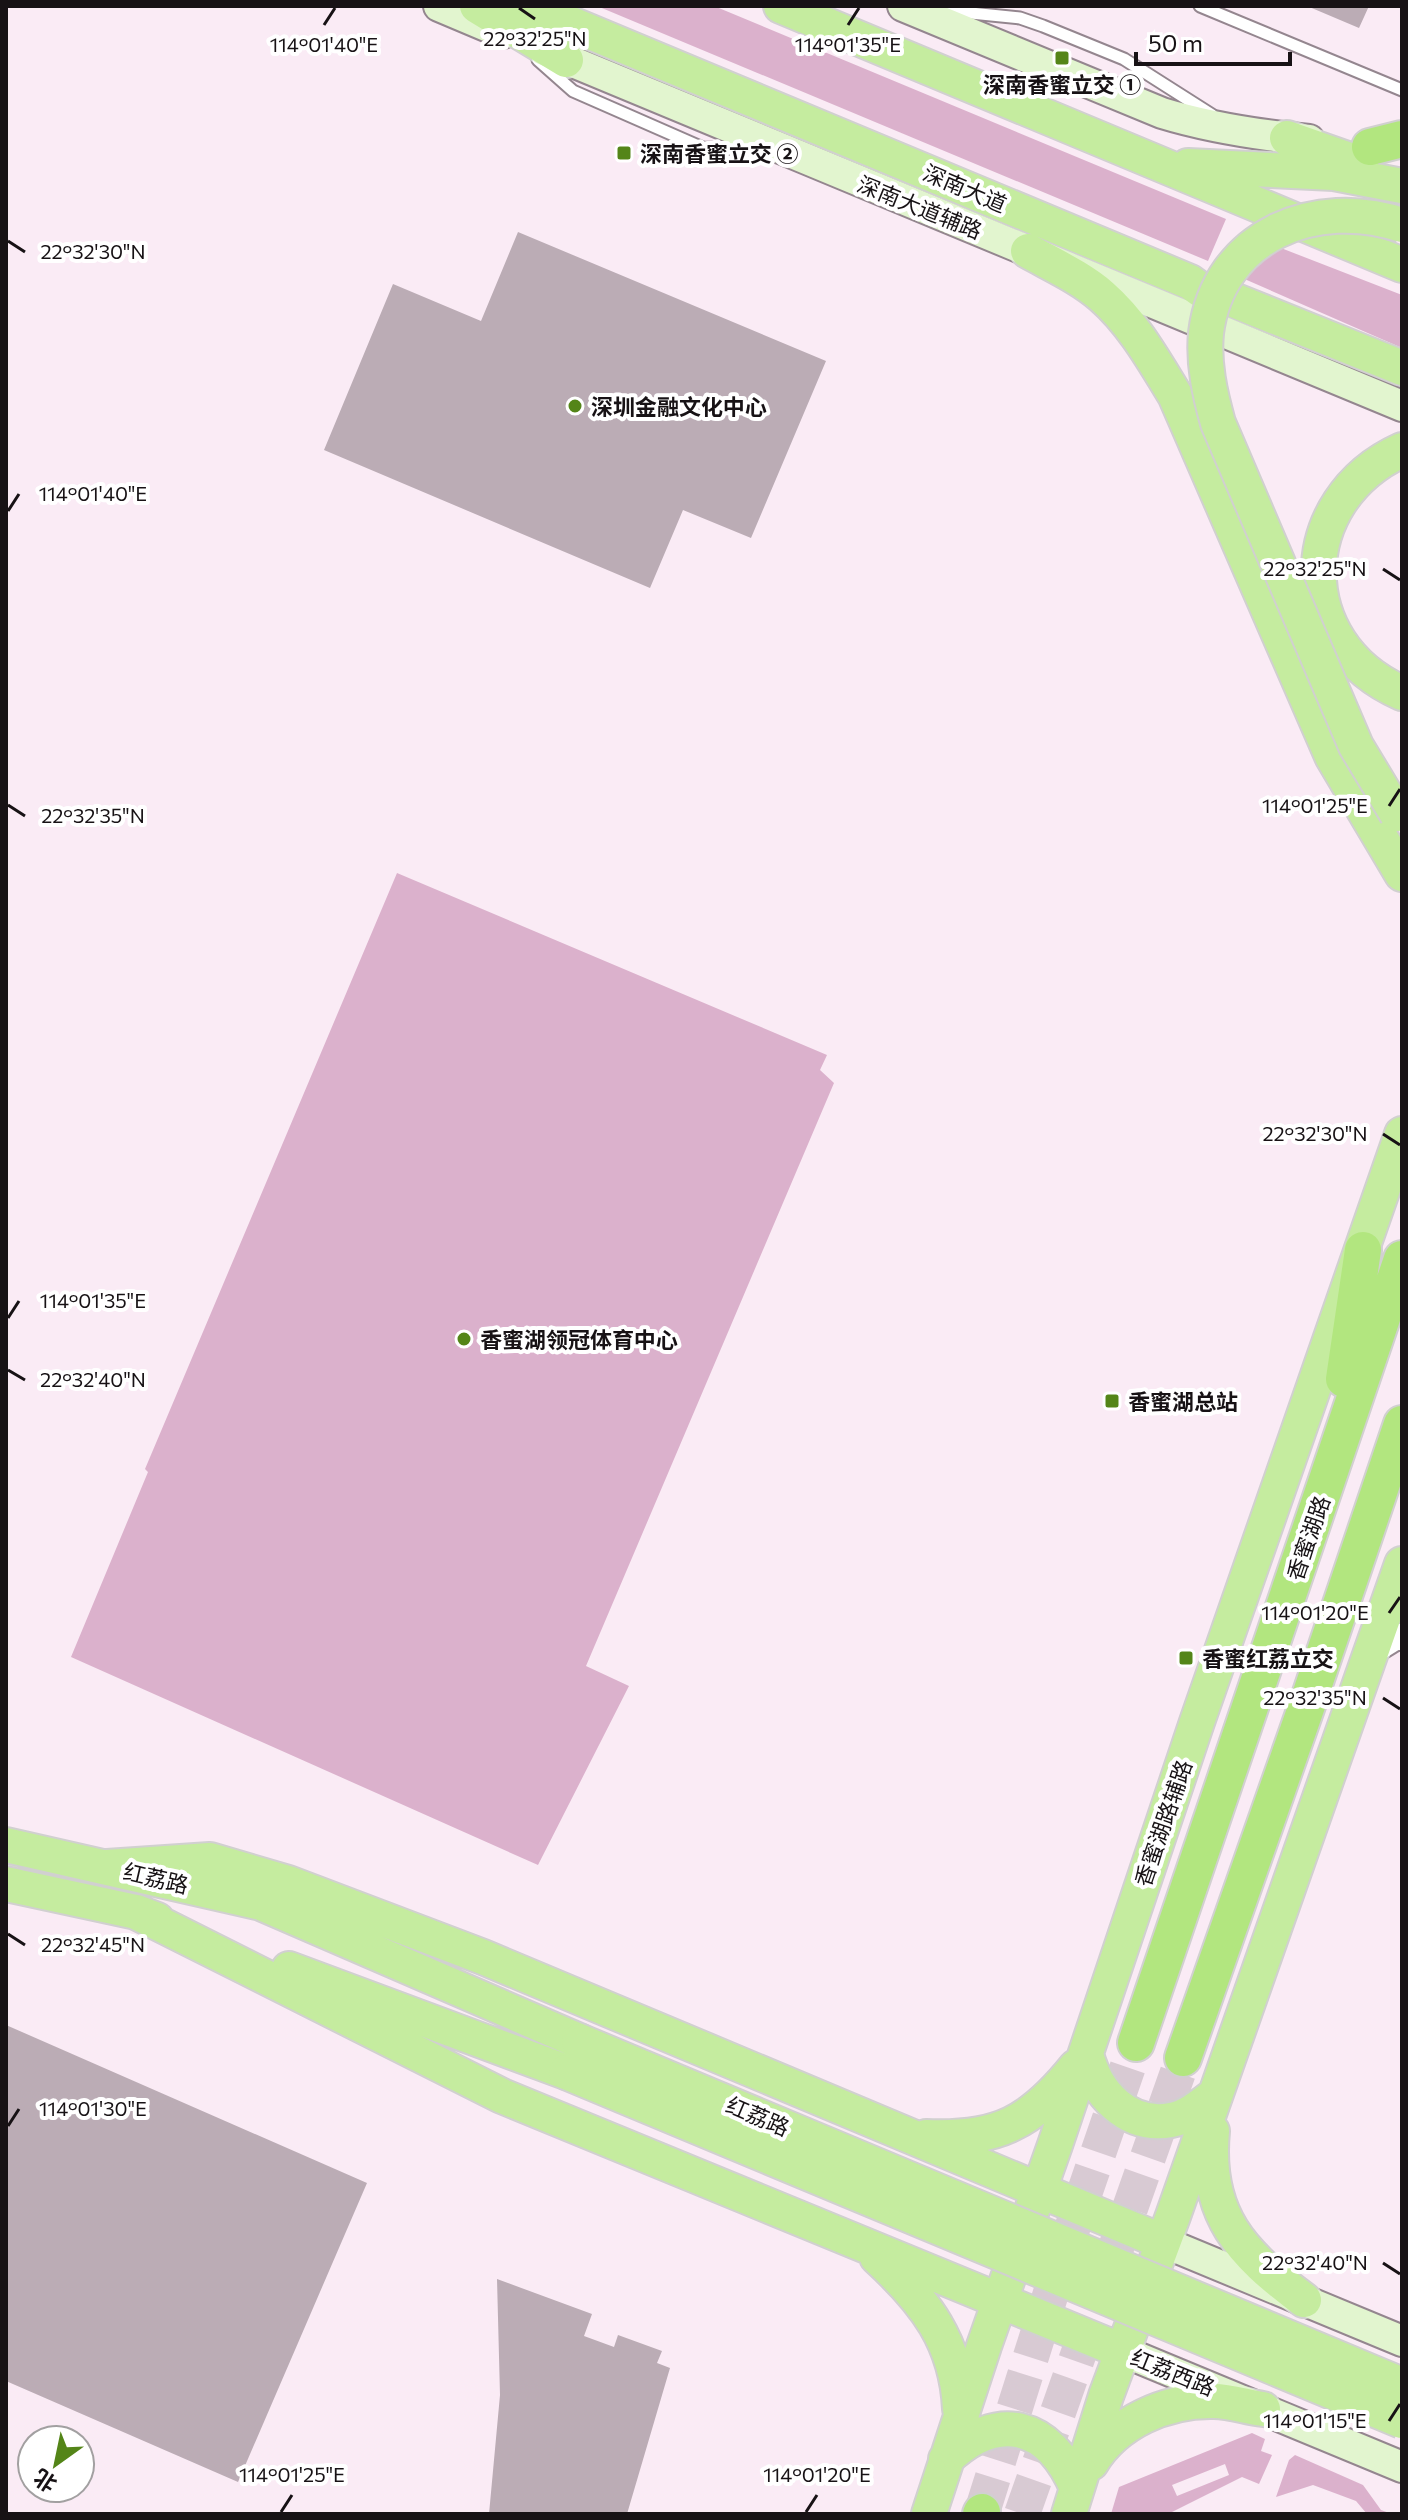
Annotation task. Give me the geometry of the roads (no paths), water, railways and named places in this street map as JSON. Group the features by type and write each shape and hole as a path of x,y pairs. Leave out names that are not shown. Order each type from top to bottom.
{"highway":[{"path":"1331,1469 1363,1250"},
{"name":"香蜜湖路","path":"1136,2043 1402,1259"},
{"path":"1183,2058 1402,1424"},
{"path":"1349,1582 1402,1472"}],"main road":[{"name":"深南大道辅路","path":"439,6 777,149 1402,406"},
{"path":"477,6 566,60"},
{"name":"深南大道","path":"528,6 1190,282 1201,290 1216,293 1402,368"},
{"path":"781,6 1402,265"},
{"path":"904,6 1162,113 1202,125 1239,133 1391,147"},
{"path":"1287,138 1336,154 1402,184"},
{"path":"1128,151 1194,167 1334,173 1402,184"},
{"path":"1402,225 1343,215 1314,217 1283,227 1257,241 1223,282 1206,333 1209,388 1218,423 1391,821 1402,874"},
{"path":"1028,251 1103,297 1151,356 1175,395 1332,756 1391,821"},
{"path":"1402,450 1367,471 1348,490 1334,511 1319,557 1318,581 1333,634 1348,656 1371,676 1402,693"},
{"name":"香蜜湖路辅路","path":"929,2514 1197,1722 1402,1134"},
{"path":"1073,2501 1122,2351 1215,2095 1388,1643 1401,1571"},
{"name":"红荔路","path":"6,1845 261,1903 572,2056 1402,2421"},
{"name":"红荔路","path":"107,1867 210,1860 288,1883 483,1957 1163,2242"},
{"name":"红荔路","path":"6,1884 136,1912 572,2056 1402,2385"},
{"name":"红荔路","path":"136,1912 502,2096 1122,2351"},
{"path":"1086,2054 1091,2075 1101,2091 1118,2108 1133,2116 1151,2121 1172,2120 1193,2111 1215,2095"},
{"path":"912,2136 952,2138 983,2135 1010,2126 1050,2097 1086,2054"},
{"path":"1215,2095 1210,2144 1211,2183 1224,2217 1241,2245 1266,2272 1304,2300"},
{"path":"865,2246 895,2242 914,2229 929,2206 934,2178 928,2157 912,2136"},
{"path":"1163,2242 1402,2341"},
{"path":"865,2246 926,2307 941,2332 959,2384 960,2418"},
{"path":"1263,2409 1246,2387 1240,2363 1245,2338 1258,2319 1279,2306 1304,2300"},
{"name":"红荔西路","path":"1122,2351 1402,2467"},
{"path":"1073,2501 1098,2453 1120,2430 1149,2413 1178,2404 1215,2401 1263,2409"},
{"path":"946,2459 980,2433 999,2429 1017,2430 1037,2438 1067,2465 1073,2501"}],"lane":[{"path":"1200,6 1402,90"},
{"path":"510,36 573,91 703,148 777,149"}],"tunnel":[{"path":"982,2512 1062,2258 1136,2043"},
{"path":"1022,2514 1183,2058"}],"place":[{"name":"深南香蜜立交 ①","path":"1062,58"},
{"name":"深南香蜜立交 ②","path":"624,153"},
{"name":"深圳金融文化中心","path":"575,406"},
{"name":"香蜜湖领冠体育中心","path":"464,1339"},
{"name":"香蜜湖总站","path":"1112,1401"},
{"name":"香蜜红荔立交","path":"1186,1658"}]}
